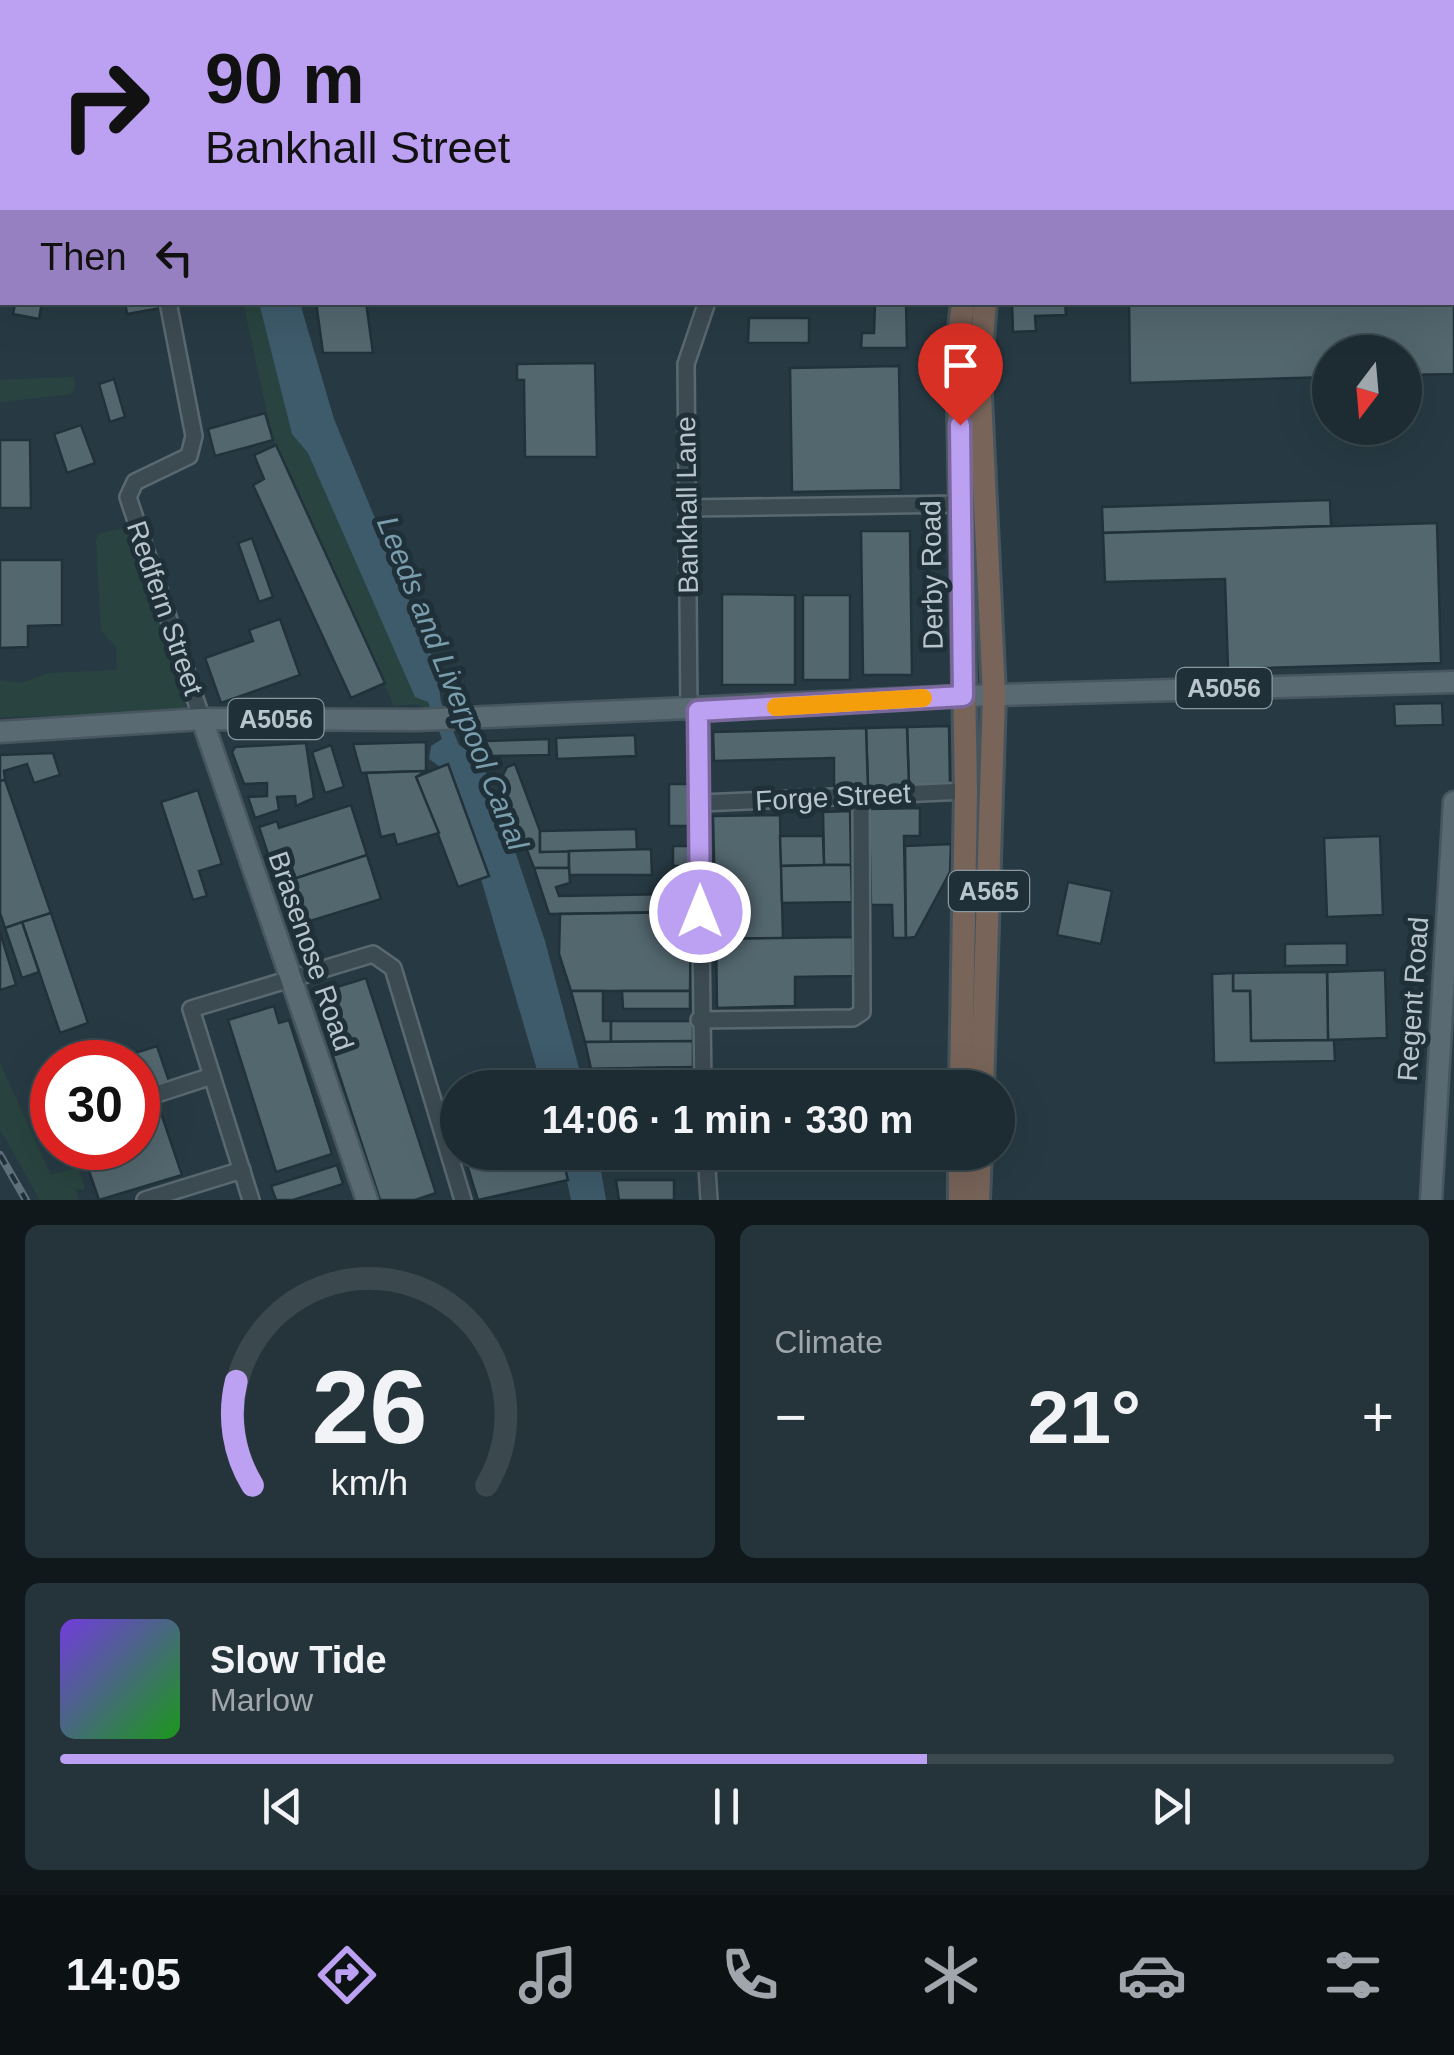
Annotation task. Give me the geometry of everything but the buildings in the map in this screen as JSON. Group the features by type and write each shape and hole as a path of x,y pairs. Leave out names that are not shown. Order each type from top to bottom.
{"highway":[{"name":"Derby Road","path":"962,1070 966,791 958,347 964,305"},
{"name":"Derby Road","path":"983,1070 994,695 979,374 986,305"},
{"path":"963,696 974,689 977,679 975,566 986,534"},
{"path":"965,855 973,824 976,716 994,695"},
{"path":"960,1170 960,1200"},
{"path":"978,1200 979,1170"}],"main road":[{"name":"A5056","path":"0,732 202,719 418,720 694,711 963,696 1454,682"},
{"name":"Brasenose Road","path":"202,719 367,1200"},
{"name":"Regent Road","path":"1430,1200 1454,802"}],"street":[{"name":"Redfern Street","path":"169,305 194,436 190,456 134,482 128,497 202,719"},
{"name":"Bankhall Lane","path":"702,1070 700,804 687,508 686,364 706,305"},
{"path":"687,508 960,504"},
{"name":"Forge Street","path":"700,804 966,791"},
{"path":"699,1020 853,1018 862,1012 861,796"},
{"path":"252,1200 190,1009 374,954 393,968 463,1200"},
{"path":"160,1093 212,1076"},
{"path":"145,1200 242,1170"},
{"path":"707,1170 709,1200"}],"green space":[{"path":"243,305 260,305 292,434 308,453 335,510 415,697 427,701 430,709 416,704 394,706 273,440"},
{"path":"74,377 76,384 71,394 0,402 0,380"},
{"path":"126,528 189,697 182,714 0,717 0,680 20,683 49,673 117,670 116,647 101,630 96,540 100,533"},
{"path":"0,1063 30,1129 30,1170 49,1170 51,1175 79,1170 85,1189 76,1189 79,1200 40,1200 0,1129"}],"water":[{"path":"260,305 301,305 334,419 436,666 441,702 459,745 479,757 502,812 545,941 579,1070 537,1070 481,879 489,875 448,765 440,767 429,759 431,746 442,739 428,702 415,697 308,453 292,434"},
{"path":"565,1170 601,1170 606,1200 571,1200"}],"railway":[{"path":"0,1155 26,1200"}],"slow traffic":[{"path":"776,707 923,698"}],"route":[{"path":"700,912 698,711 963,696 960,425"}],"water label":[{"name":"Leeds and Liverpool Canal","path":"453,683"}]}
